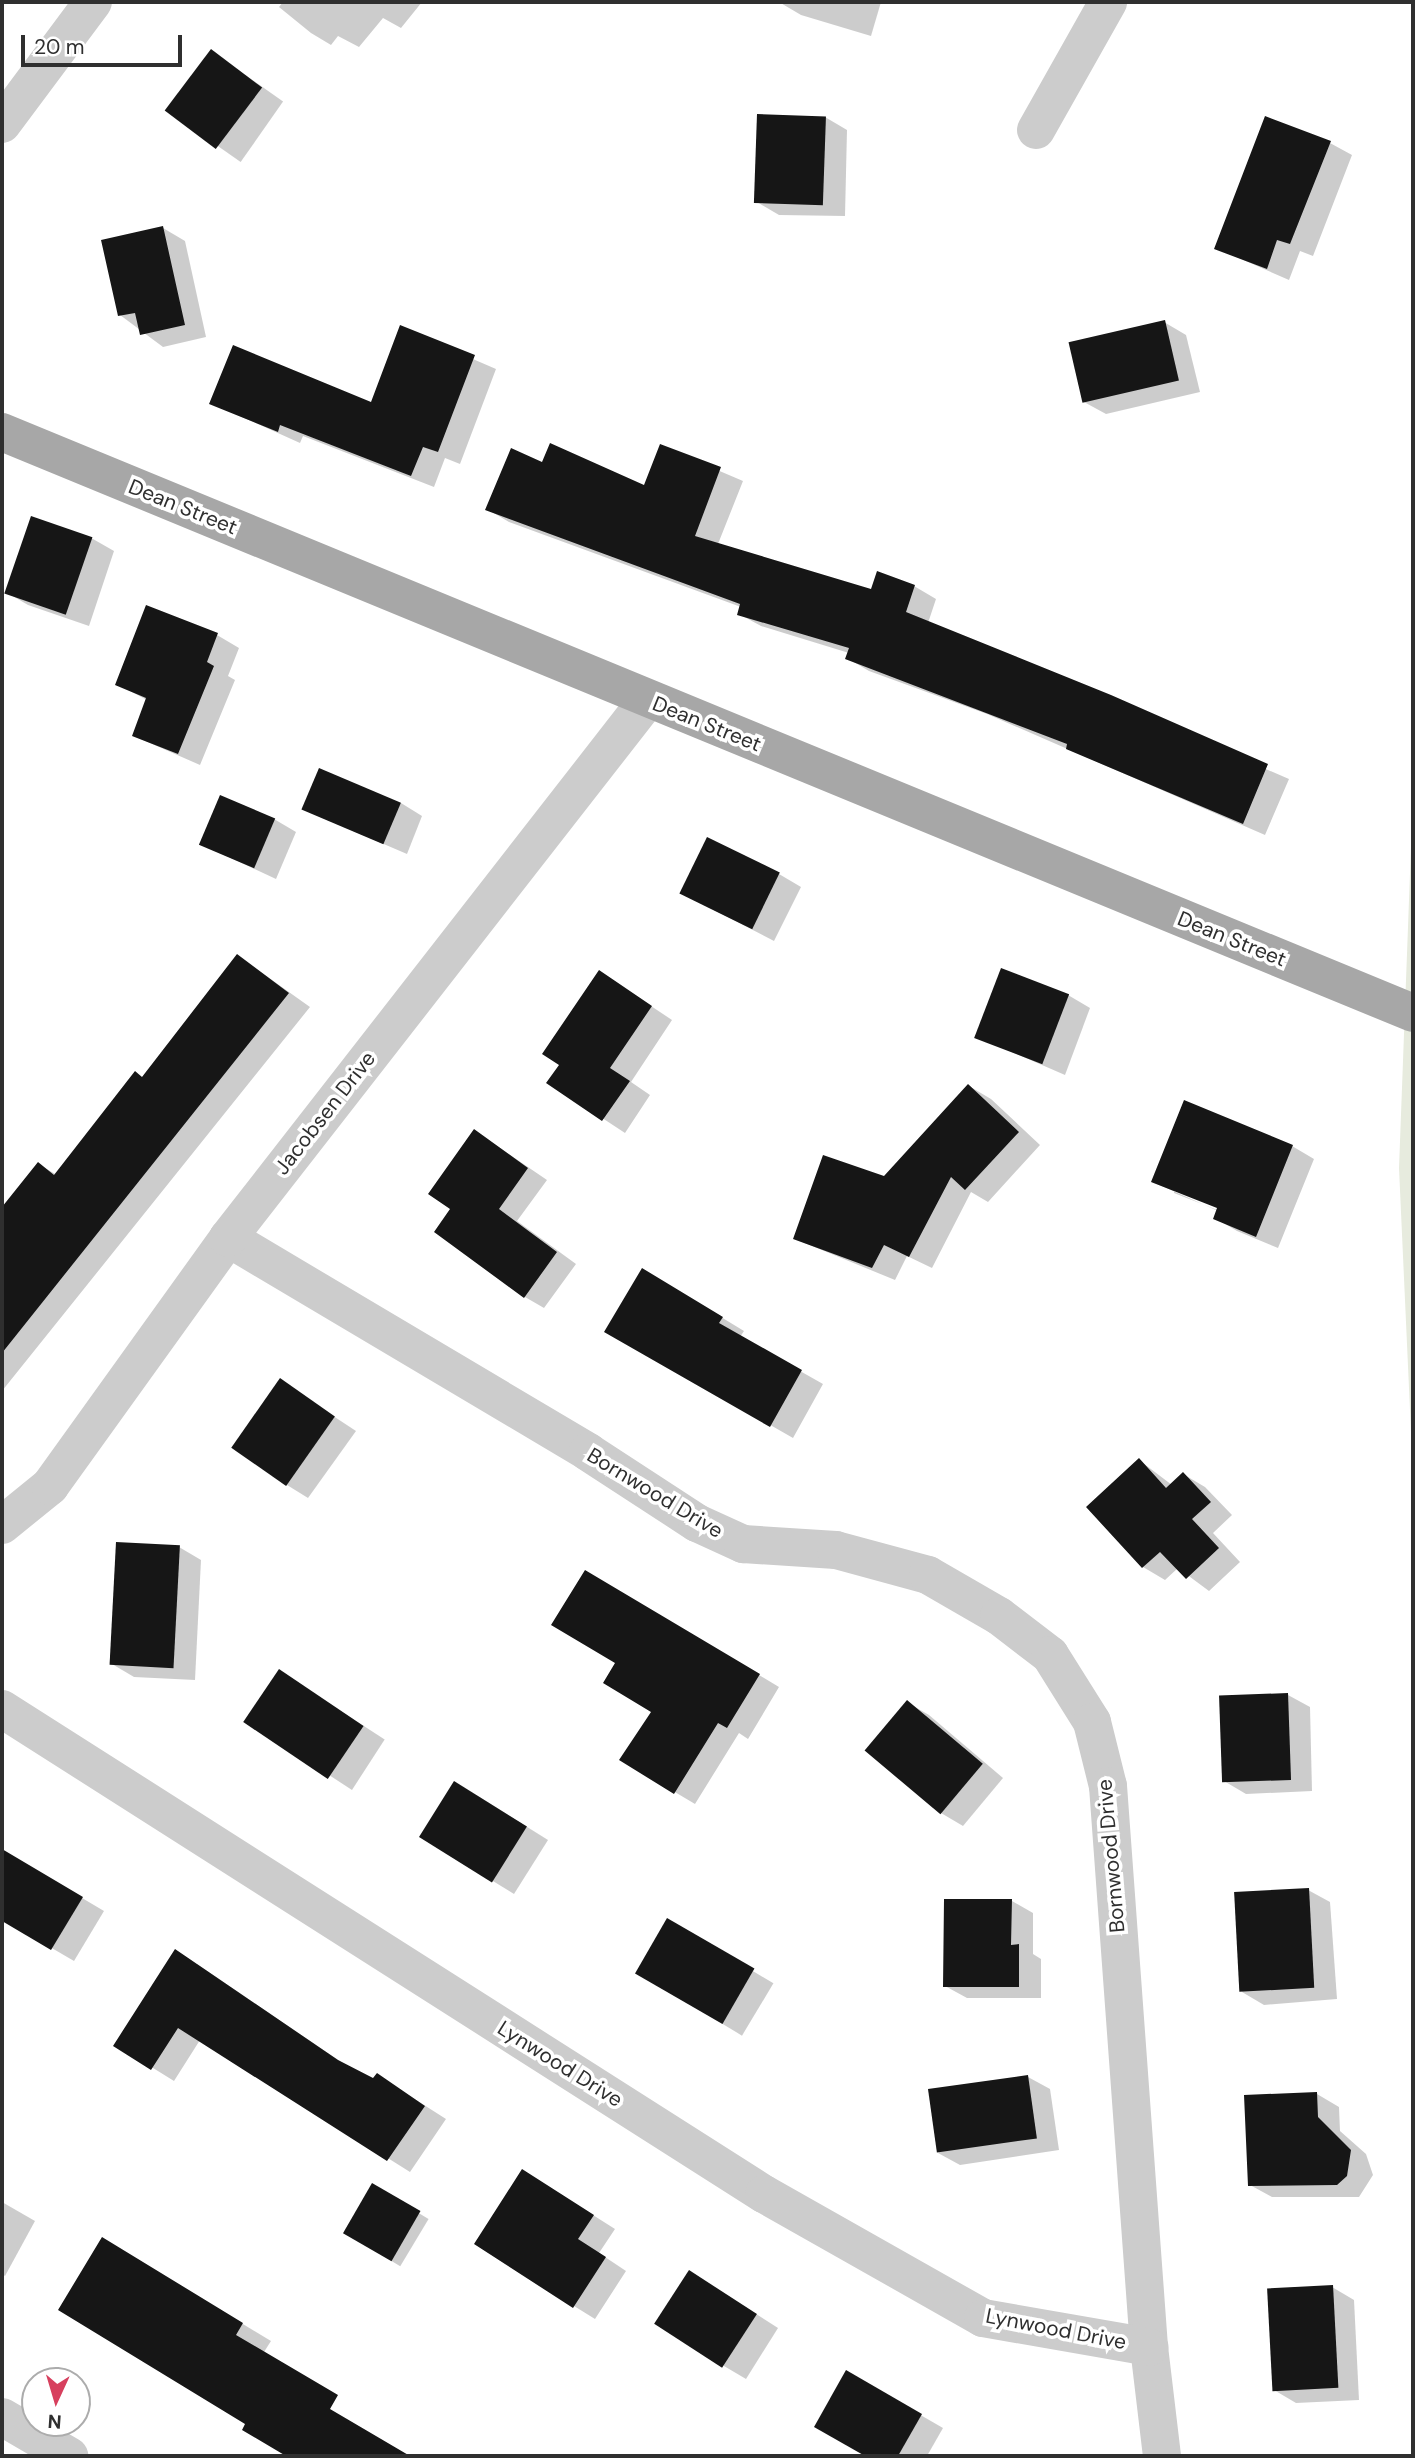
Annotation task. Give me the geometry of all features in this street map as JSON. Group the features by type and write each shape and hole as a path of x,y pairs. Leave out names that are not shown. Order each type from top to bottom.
{"main road":[{"name":"Dean Street","path":"2,432 1413,1013"}],"street":[{"path":"2,124 93,2"},
{"path":"1036,130 1108,2"},
{"name":"Jacobsen Drive","path":"2,1525 50,1486 228,1238 648,699"},
{"name":"Bornwood Drive","path":"228,1238 588,1452 697,1523 743,1544 836,1550 928,1575 999,1616 1050,1656 1092,1721 1108,1786 1149,2347 1162,2456"},
{"name":"Lynwood Drive","path":"2,1709 764,2194 983,2318 1149,2347"},
{"path":"2,2417 69,2456"}],"shaded area":[{"path":"1413,793 1413,1476 1399,1168"}],"building":[{"path":"211,49 262,88 216,149 165,110"},
{"path":"757,114 826,116 823,205 754,203"},
{"path":"1265,116 1331,141 1290,244 1277,240 1267,269 1214,249"},
{"path":"163,226 185,325 140,335 135,313 118,316 101,240"},
{"path":"1165,320 1179,380 1082,403 1069,342"},
{"path":"400,325 475,355 438,452 423,447 411,476 280,425 278,432 209,404 233,345 371,402"},
{"path":"550,443 644,485 660,444 721,467 695,536 871,589 877,571 915,585 906,612 1111,695 1268,764 1243,824 1066,749 1067,744 845,659 849,648 737,615 740,604 485,510 511,448 542,462"},
{"path":"31,516 92,537 66,615 4,594"},
{"path":"146,605 218,633 207,662 214,666 178,754 132,736 146,698 115,685"},
{"path":"319,768 401,803 383,844 301,809"},
{"path":"220,795 275,818 254,868 199,845"},
{"path":"707,837 780,873 752,929 679,894"},
{"path":"237,954 289,993 2,1353 2,1207 38,1162 54,1175 135,1071 142,1077"},
{"path":"1001,968 1069,994 1042,1064 974,1038"},
{"path":"599,970 652,1006 610,1068 630,1081 602,1121 546,1083 559,1065 542,1054"},
{"path":"968,1084 1019,1132 965,1190 951,1177 909,1257 884,1245 872,1268 793,1239 823,1155 884,1176"},
{"path":"1184,1100 1293,1145 1256,1237 1213,1219 1217,1208 1151,1182"},
{"path":"474,1129 528,1168 499,1209 557,1252 524,1298 434,1232 450,1209 428,1194"},
{"path":"642,1268 723,1317 719,1323 802,1370 770,1427 604,1332"},
{"path":"280,1378 335,1416 286,1486 231,1448"},
{"path":"1139,1458 1166,1488 1183,1472 1211,1502 1192,1519 1219,1548 1186,1579 1160,1552 1142,1568 1086,1507"},
{"path":"116,1542 180,1545 173,1668 110,1665"},
{"path":"585,1570 760,1674 727,1728 718,1723 674,1794 619,1760 651,1712 603,1683 615,1663 551,1625"},
{"path":"279,1669 364,1726 328,1779 243,1722"},
{"path":"1288,1693 1291,1780 1222,1782 1219,1695"},
{"path":"907,1700 983,1764 940,1814 865,1751"},
{"path":"454,1781 527,1827 492,1883 419,1837"},
{"path":"2,1849 83,1897 51,1950 2,1921"},
{"path":"1309,1888 1314,1988 1239,1992 1234,1892"},
{"path":"944,1899 1012,1899 1011,1945 1019,1944 1019,1987 943,1987"},
{"path":"667,1918 754,1968 722,2024 635,1973"},
{"path":"175,1949 338,2060 373,2078 377,2073 425,2106 387,2161 178,2028 151,2070 113,2046"},
{"path":"1028,2075 1037,2138 937,2152 928,2089"},
{"path":"1317,2092 1318,2117 1351,2150 1347,2176 1337,2185 1248,2186 1244,2095"},
{"path":"522,2169 594,2215 578,2239 606,2257 573,2308 474,2244"},
{"path":"372,2183 420,2211 391,2261 343,2233"},
{"path":"102,2237 243,2323 236,2335 338,2395 330,2409 410,2456 286,2456 242,2430 245,2424 58,2310"},
{"path":"689,2270 757,2314 722,2368 654,2324"},
{"path":"1333,2285 1338,2388 1272,2391 1267,2288"},
{"path":"846,2370 922,2414 898,2456 865,2456 814,2427"}]}
